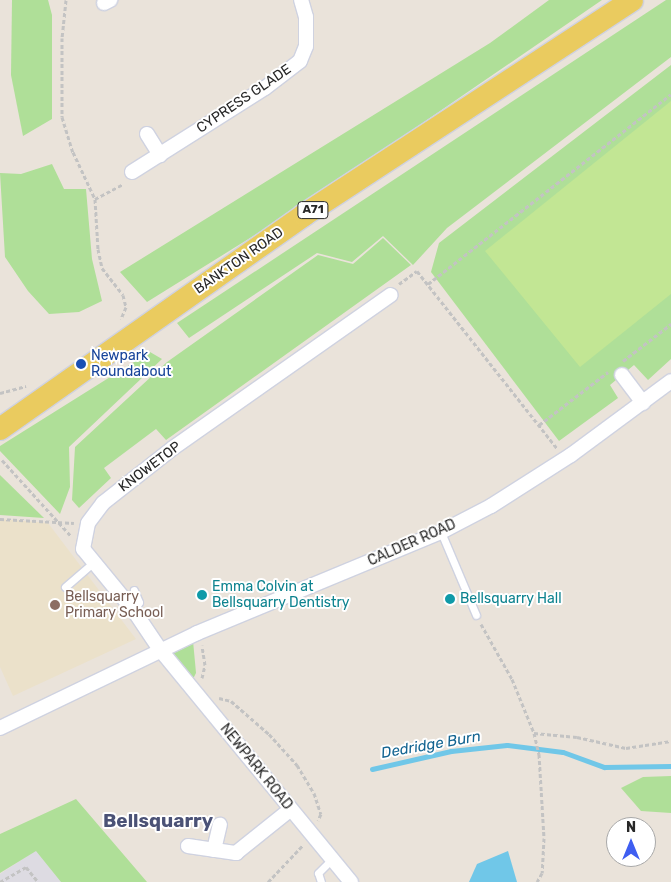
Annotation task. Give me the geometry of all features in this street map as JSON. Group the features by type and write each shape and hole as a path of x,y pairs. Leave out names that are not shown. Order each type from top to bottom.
{"main road":[{"name":"BANKTON ROAD","path":"0,430 304,216 632,0"}],"street":[{"name":"CYPRESS GLADE","path":"132,172 270,84 300,61 306,46 306,17 301,0"},
{"path":"147,134 160,154"},
{"name":"KNOWETOP","path":"161,651 134,611 83,549 88,523 103,503 173,448 341,324 391,295"},
{"path":"622,375 643,402"},
{"name":"CALDER ROAD","path":"0,728 196,633 441,532 491,506 565,458 671,380"},
{"name":"NEWPARK ROAD","path":"161,651 351,882"},
{"path":"188,846 236,853 291,809"},
{"path":"214,850 220,825"}],"lane":[{"path":"441,532 476,615"},
{"path":"65,587 94,562"},
{"path":"134,590 139,602 134,611"},
{"path":"321,882 318,873 332,859"}],"path":[{"path":"66,0 62,38 62,117 73,152 96,199 98,249 102,268 116,282 126,307 119,326"},
{"path":"428,284 671,94"},
{"path":"96,199 128,181 132,172"},
{"path":"391,295 388,292 417,271 565,458"},
{"path":"539,425 671,324"},
{"path":"0,393 28,385"},
{"path":"0,518 60,524 2,460"},
{"path":"476,615 512,679 534,733 538,754 544,838 542,873 537,882"},
{"path":"196,633 205,653 205,665 194,691 231,701 269,734 297,765 314,793 321,814 311,835 268,882"},
{"path":"534,733 569,735 626,748 671,741"},
{"path":"0,882 26,867 38,882"}],"shaded area":[{"name":"Bellsquarry Primary School","path":"0,519 48,523 136,639 13,696 0,667"},
{"path":"36,850 61,882 0,882 0,874"}],"green space":[{"path":"12,0 48,0 52,15 52,119 23,136 11,75"},
{"path":"549,0 602,0 300,207 147,302 120,272 490,43"},
{"path":"666,0 671,0 671,57 447,228 413,265 383,236 352,262 317,253 189,338 177,323"},
{"path":"671,65 671,359 648,380 634,365 610,385 618,398 559,441 431,272 439,243"},
{"path":"671,101 671,294 580,367 485,251"},
{"path":"52,164 64,189 86,189 92,259 102,301 79,312 49,314 28,291 5,257 0,173 21,174"},
{"path":"383,238 411,265 166,440 156,429 104,468 111,478 79,508 72,500 75,447 167,362 318,255 353,264"},
{"path":"150,352 162,359 69,447 70,487 60,514 0,451 0,446"},
{"path":"0,475 44,518 0,515"},
{"path":"193,641 196,673 192,681 171,652"},
{"path":"671,776 671,813 641,811 621,788 643,777"},
{"path":"76,799 147,882 61,882 36,851 0,873 0,834"}],"water":[{"path":"508,851 517,882 469,882 477,864"}],"waterway":[{"name":"Dedridge Burn","path":"372,769 451,751 507,745 563,752 604,767 671,766"}],"place":[{"name":"Newpark Roundabout","path":"81,364"},
{"name":"Emma Colvin at Bellsquarry Dentistry","path":"202,595"},
{"name":"Bellsquarry Hall","path":"450,599"},
{"name":"Bellsquarry Primary School","path":"55,605"}],"district":[{"name":"Bellsquarry","path":"158,821"}]}
